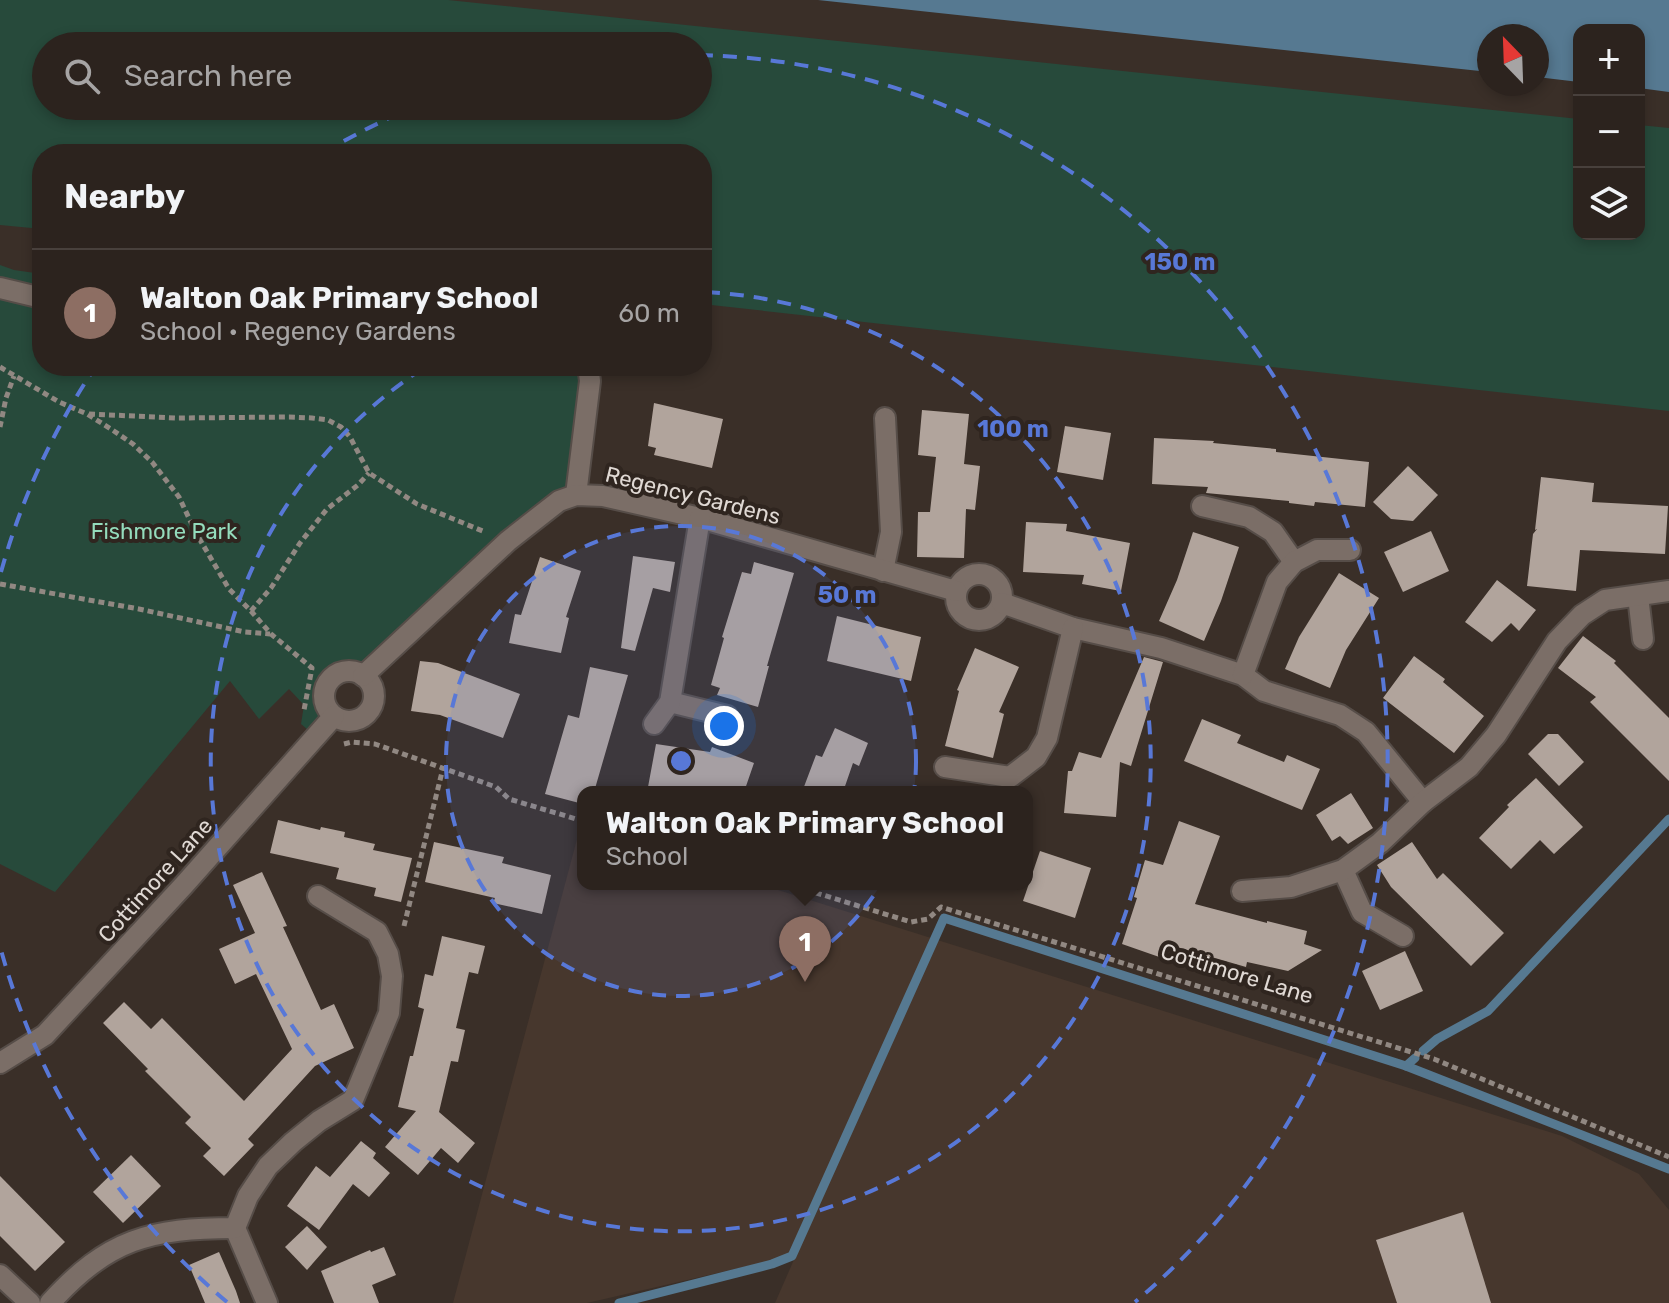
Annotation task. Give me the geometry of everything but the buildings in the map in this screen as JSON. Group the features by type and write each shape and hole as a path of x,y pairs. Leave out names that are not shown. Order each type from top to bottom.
{"street":[{"path":"0,288 32,296"},
{"path":"576,495 589,376"},
{"path":"883,571 891,532 885,418"},
{"name":"Regency Gardens","path":"363,676 508,541 559,501 576,495 603,496 700,518 956,591"},
{"path":"1202,506 1249,517 1273,532 1294,562"},
{"path":"654,724 670,702 700,518"},
{"path":"1243,675 1277,582 1294,562 1317,550 1350,550"},
{"path":"975,574 986,574 997,581 1003,594 1002,603 996,614 985,620 973,621 963,615 957,606 956,591 962,581 975,574"},
{"path":"1242,891 1291,887 1343,870 1380,843 1423,802 1469,767 1496,735 1557,641 1582,615 1605,600 1669,591"},
{"path":"1638,596 1643,639"},
{"path":"1002,603 1073,628 1161,648 1243,675 1264,691 1340,715 1366,732 1423,802"},
{"path":"945,767 1014,784 1047,738 1073,628"},
{"path":"345,671 352,671 369,681 374,696 369,711 356,720 334,716 324,699 329,681 345,671"},
{"path":"670,702 727,716"},
{"name":"Cottimore Lane","path":"0,1063 45,1035 334,716"},
{"path":"1343,870 1362,912 1403,936"},
{"path":"267,1303 235,1228 248,1196 268,1166 293,1142 353,1100 389,1013 392,976 388,954 377,932 318,896"},
{"path":"50,1303 88,1266 120,1245 154,1234 194,1228 235,1228"},
{"path":"0,1275 30,1303"}],"path":[{"path":"0,367 59,402 87,414 133,444 166,479 229,589 271,634 312,668 303,715"},
{"path":"0,427 14,376"},
{"path":"87,414 328,420 341,427 350,437 369,473 417,504 508,541"},
{"path":"251,611 327,509 369,473"},
{"path":"0,584 245,632 271,634"},
{"path":"245,632 257,618"},
{"path":"338,745 352,742 375,744 496,787 509,799 577,819"},
{"path":"403,931 443,768"},
{"name":"Cottimore Lane","path":"807,890 911,922 928,919 941,907 1434,1059 1669,1157"}],"shaded area":[{"path":"577,839 577,890 778,890 1562,1136 1639,1174 1669,1210 1669,1303 775,1303 796,1255 587,1303 453,1303"}],"green space":[{"path":"0,0 448,0 1573,118 1573,240 1645,240 1645,126 1669,128 1669,411 712,305 712,144 32,144 32,228 0,225"},
{"name":"Fishmore Park","path":"0,265 32,273 32,376 594,376 576,495 357,673 348,672 334,677 324,695 329,711 315,736 301,724 304,705 289,689 259,719 230,681 55,892 0,864"}],"water":[{"path":"818,0 1669,0 1669,92 1645,89 1645,24 1573,24 1573,81 1549,78 1549,24 1477,24 1477,71"}],"waterway":[{"path":"1423,1051 1437,1039 1488,1011 1669,819"},
{"path":"619,1303 772,1264 792,1256 944,918 1406,1066 1415,1058"},
{"path":"1406,1066 1669,1169"}],"place":[{"name":"Walton Oak Primary School","path":"805,982"}]}
